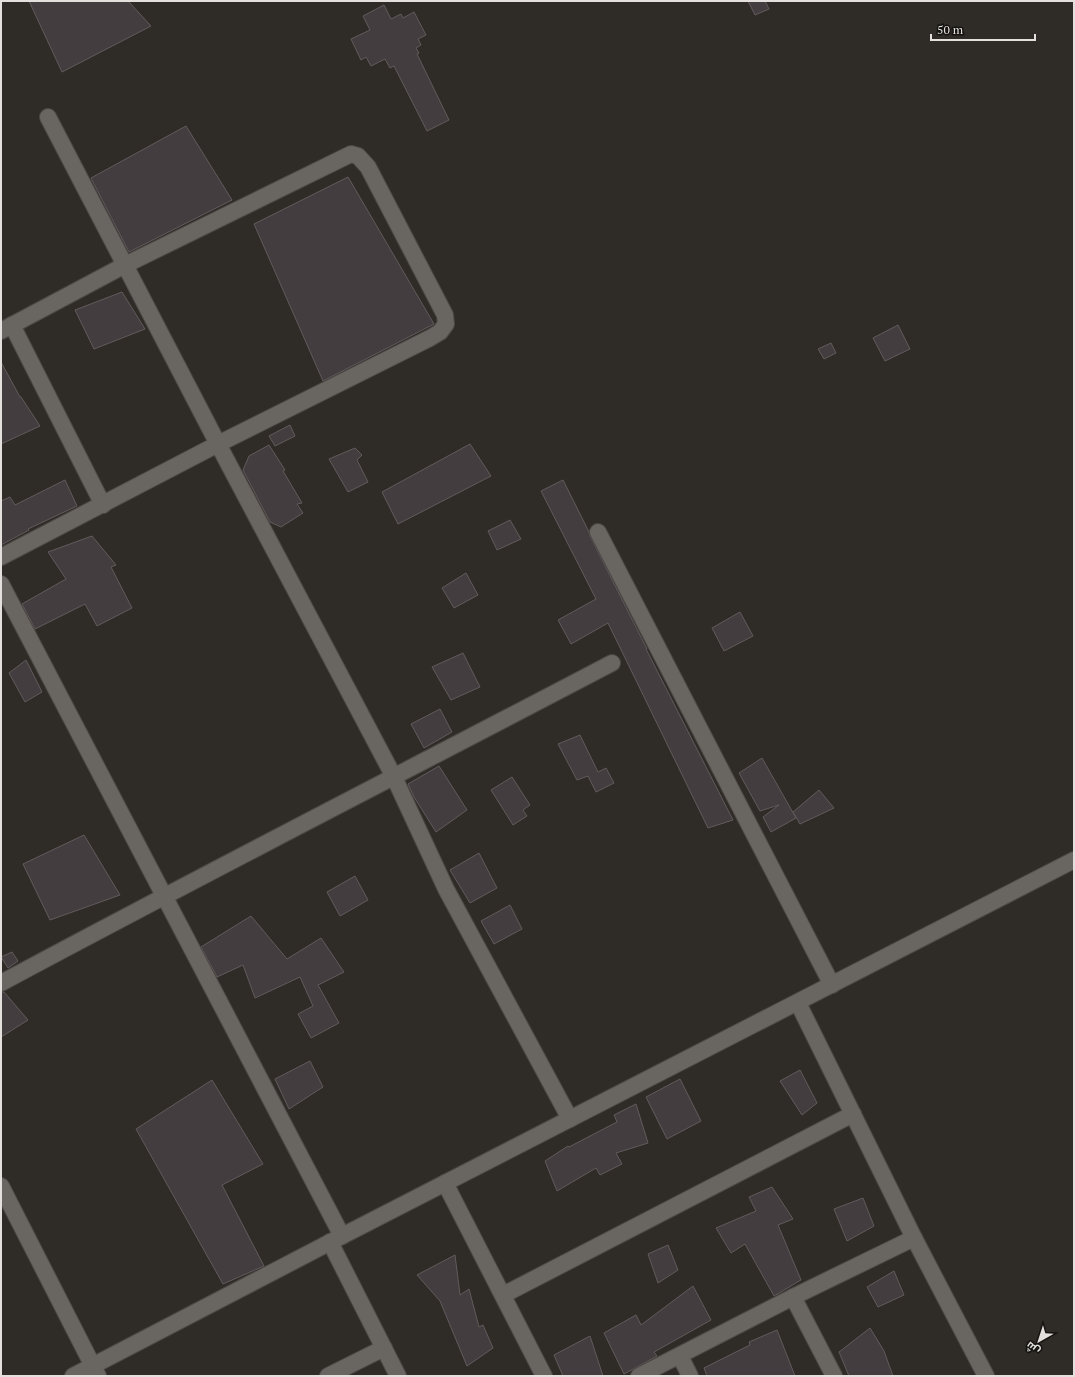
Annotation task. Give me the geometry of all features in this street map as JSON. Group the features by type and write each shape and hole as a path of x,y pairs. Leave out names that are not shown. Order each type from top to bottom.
{"street":[{"path":"48,117 218,444 394,777 446,888 570,1119"},
{"path":"1,557 103,505 218,444 440,332 446,324 445,315 368,167 358,156 351,154 125,265 7,328 103,505"},
{"path":"598,532 832,985"},
{"path":"1,584 163,896 336,1239 384,1348 398,1376"},
{"path":"1,982 163,896 612,663"},
{"path":"72,1376 95,1371 336,1239 1074,860"},
{"path":"798,1003 914,1238 986,1376"},
{"path":"503,1295 853,1114"},
{"path":"445,1183 544,1376"},
{"path":"1,1186 95,1371"},
{"path":"639,1376 793,1297 914,1238"},
{"path":"793,1297 834,1376"},
{"path":"328,1376 384,1348"},
{"path":"680,1356 690,1376"}],"building":[{"path":"29,1 128,1 151,26 62,72"},
{"path":"748,1 765,1 769,9 755,15"},
{"path":"384,5 391,19 401,14 403,18 414,12 426,35 418,39 421,45 416,48 419,53 417,54 449,120 427,131 394,66 390,68 385,59 371,66 366,57 361,60 351,39 370,30 363,16"},
{"path":"186,126 232,200 129,252 91,178"},
{"path":"348,177 434,324 323,381 254,224"},
{"path":"122,292 145,329 94,349 75,310"},
{"path":"898,325 910,349 885,361 873,338"},
{"path":"831,343 836,353 824,359 818,349"},
{"path":"1,362 20,397 40,426 1,444"},
{"path":"290,425 295,436 275,446 269,436"},
{"path":"470,444 491,476 398,524 382,492"},
{"path":"269,445 285,470 283,471 302,503 297,504 303,513 281,527 270,522 243,470 249,456"},
{"path":"355,448 362,455 357,460 368,482 348,492 329,459"},
{"path":"65,480 77,506 28,529 29,530 1,545 1,501 10,497 15,505"},
{"path":"563,480 646,649 733,820 708,828 608,623 571,644 558,620 596,599 541,491"},
{"path":"510,520 521,539 497,550 488,531"},
{"path":"92,536 116,565 111,567 132,608 97,626 85,604 35,629 22,604 66,579 48,552"},
{"path":"466,573 478,595 454,608 442,588"},
{"path":"740,612 753,636 724,651 712,628"},
{"path":"463,653 480,687 451,700 432,667"},
{"path":"26,660 42,692 25,702 9,673"},
{"path":"440,709 452,732 424,748 411,724"},
{"path":"580,735 598,772 606,768 614,783 596,792 588,776 577,780 558,744"},
{"path":"762,758 796,818 771,832 763,817 779,805 760,811 739,773"},
{"path":"439,766 467,810 436,832 414,797 408,784"},
{"path":"512,777 530,805 523,810 527,816 513,825 491,790"},
{"path":"819,790 834,808 800,824 793,812"},
{"path":"84,835 120,895 50,920 23,864"},
{"path":"479,853 497,888 470,903 450,870"},
{"path":"355,876 368,900 340,916 327,892"},
{"path":"510,905 522,929 494,944 481,921"},
{"path":"251,916 287,959 321,938 344,972 318,985 339,1023 311,1038 298,1014 313,1006 300,977 255,998 243,965 217,977 201,947"},
{"path":"12,952 18,961 8,968 1,957"},
{"path":"1,992 4,992 28,1020 1,1037"},
{"path":"310,1061 323,1087 289,1109 275,1079"},
{"path":"800,1070 817,1103 802,1115 780,1081"},
{"path":"680,1079 701,1121 667,1139 646,1097"},
{"path":"212,1080 263,1164 222,1185 264,1266 223,1284 136,1129"},
{"path":"636,1104 648,1143 616,1153 622,1164 600,1175 596,1168 557,1191 545,1161 568,1146 569,1147 617,1122 614,1115"},
{"path":"772,1187 793,1219 778,1225 801,1280 774,1296 745,1244 731,1253 716,1228 756,1211 749,1197"},
{"path":"863,1198 874,1226 847,1241 834,1209"},
{"path":"668,1245 678,1270 658,1283 648,1254"},
{"path":"455,1255 460,1295 469,1289 479,1327 483,1325 493,1348 467,1366 440,1301 417,1275"},
{"path":"894,1271 904,1295 878,1307 867,1287"},
{"path":"693,1286 711,1320 654,1352 657,1356 624,1374 604,1333 636,1315 641,1325"},
{"path":"870,1328 884,1351 893,1376 849,1376 839,1352"},
{"path":"777,1330 795,1376 707,1376 704,1368 750,1345 749,1342"},
{"path":"590,1336 603,1376 563,1376 554,1355"}]}
